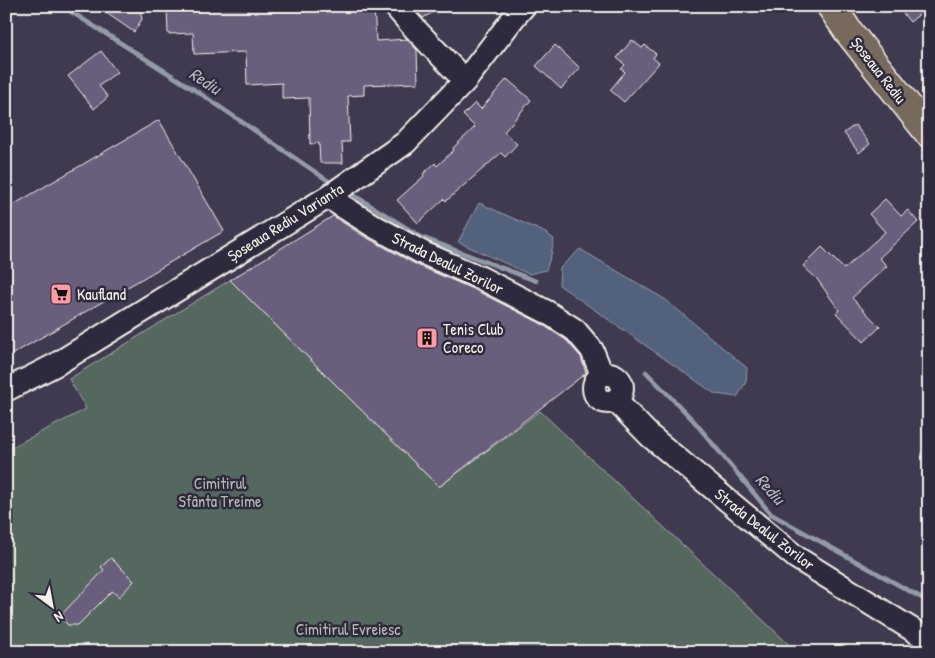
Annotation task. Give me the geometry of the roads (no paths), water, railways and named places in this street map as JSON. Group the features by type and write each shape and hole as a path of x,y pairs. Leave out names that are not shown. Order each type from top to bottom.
{"main road":[{"name":"Șoseaua Rediu","path":"831,6 848,31 929,133"}],"street":[{"path":"395,6 465,82"},
{"name":"Șoseaua Rediu Varianta","path":"6,390 54,365 328,197 405,143 465,82 524,6"},
{"name":"Strada Dealul Zorilor","path":"328,197 372,225 422,253 480,278 547,312 575,330 592,350 602,375 611,374 616,376 621,384 621,393 615,400 650,436 797,558 929,640"}],"water":[{"path":"479,203 546,233 554,239 546,270 529,274 458,242"},
{"path":"580,249 666,300 747,368 746,382 737,397 715,394 559,285 560,268"}],"waterway":[{"name":"Rediu","path":"62,6 201,94 330,182"},
{"name":"Rediu","path":"355,196 421,237 536,281"},
{"name":"Rediu","path":"646,372 693,420 771,514 929,602"}],"place":[{"name":"Kaufland","path":"61,294"},
{"name":"Tenis Club Coreco","path":"427,338"}],"park label":[{"name":"Cimitirul Sfânta Treime","path":"220,492"},
{"name":"Cimitirul Evreiesc","path":"348,629"}]}
